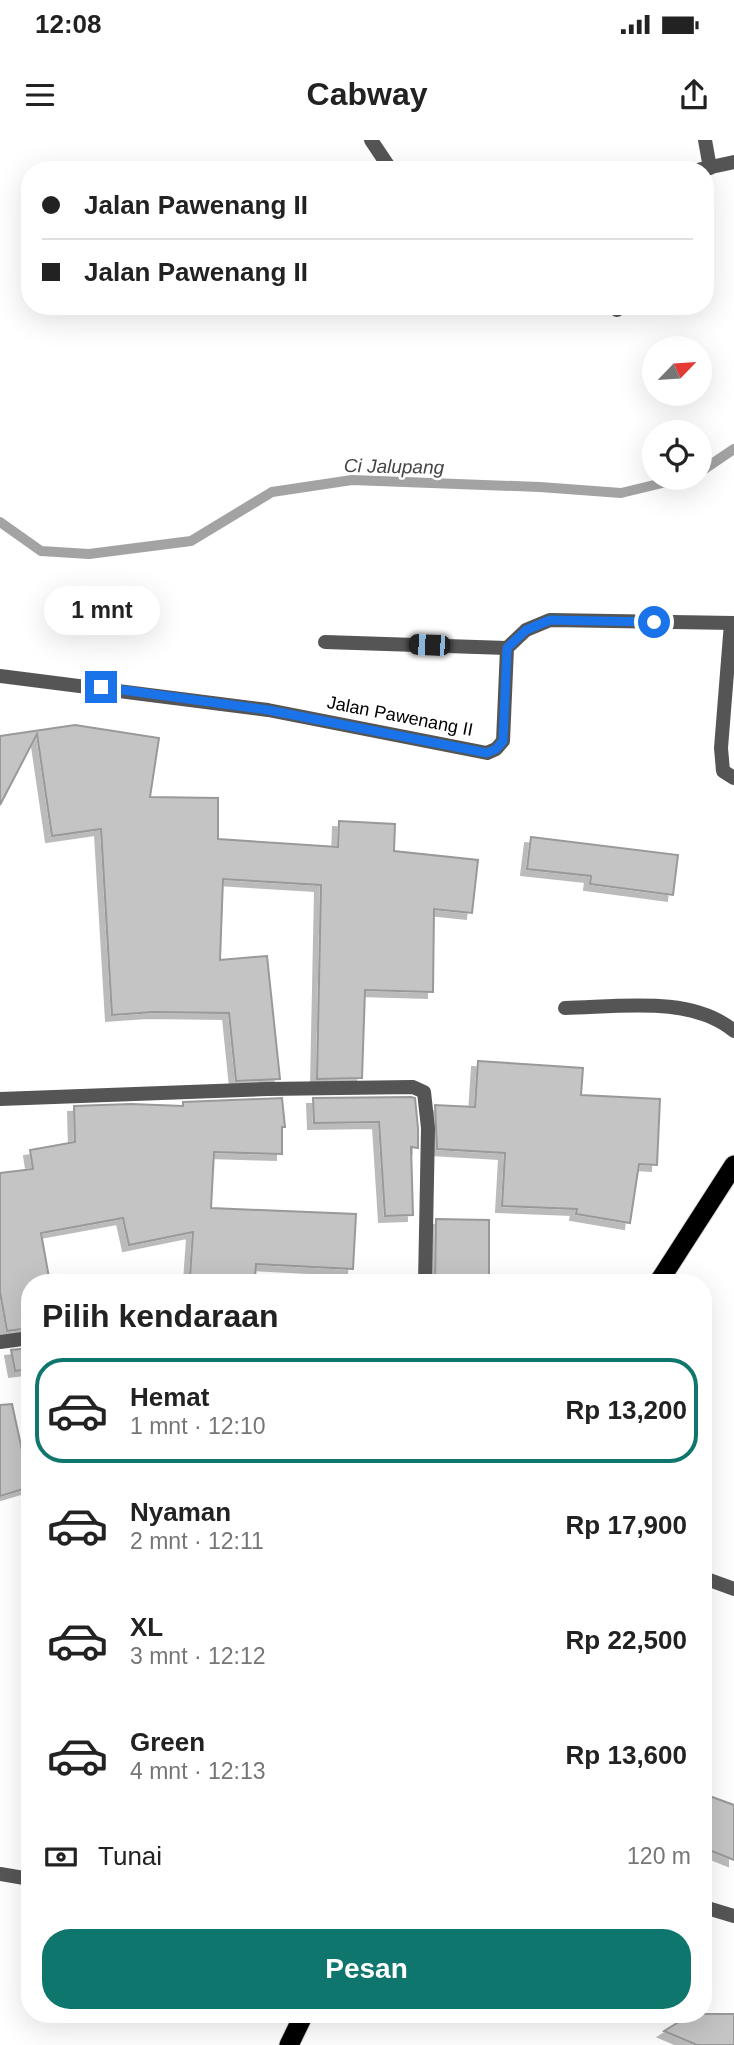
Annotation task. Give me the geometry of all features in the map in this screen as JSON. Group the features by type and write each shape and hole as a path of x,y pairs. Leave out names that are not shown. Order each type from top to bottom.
{"highway":[{"path":"664,1274 734,1165"},
{"path":"289,2045 300,2023"}],"street":[{"path":"371,140 385,161"},
{"path":"704,161 705,140"},
{"path":"714,167 734,162"},
{"path":"325,642 507,648 526,630 550,620 733,623 721,748 723,771 734,778"},
{"name":"Jalan Pawenang II","path":"0,676 268,710 487,753 496,749 503,741 507,648"},
{"path":"565,1008 678,1007 722,1020 734,1031"},
{"path":"0,1099 267,1089 413,1087 424,1092 428,1128 425,1274"},
{"path":"0,1342 21,1339"},
{"path":"712,1581 734,1588"},
{"path":"0,1874 21,1878"},
{"path":"712,1909 734,1916"}],"building":[{"path":"75,725 159,738 150,797 218,798 218,839 338,847 339,821 395,824 394,851 478,860 472,913 434,909 433,992 365,990 362,1078 317,1079 321,885 223,879 220,960 267,956 280,1079 236,1081 229,1013 153,1012 112,1015 101,829 52,836 37,734 0,805 0,736"},
{"path":"531,837 678,855 673,895 590,884 591,876 527,869"},
{"path":"478,1061 583,1068 581,1095 660,1099 657,1165 639,1164 630,1223 576,1214 577,1209 502,1206 505,1153 437,1149 435,1105 475,1107"},
{"path":"282,1098 285,1127 282,1127 282,1154 214,1152 211,1208 356,1214 353,1269 256,1264 255,1274 190,1274 193,1232 129,1245 123,1218 41,1233 48,1274 21,1274 21,1329 7,1331 0,1292 0,1173 33,1169 30,1150 75,1142 74,1106 183,1106 183,1102"},
{"path":"313,1098 415,1098 418,1128 418,1148 411,1147 413,1215 385,1216 379,1122 314,1123"},
{"path":"436,1219 489,1220 489,1274 435,1274"},
{"path":"21,1349 21,1370 15,1371 11,1350"},
{"path":"12,1404 21,1446 21,1490 0,1496 0,1405"},
{"path":"712,1797 734,1805 734,1860 712,1851"},
{"path":"712,2014 734,2014 734,2045 697,2045 664,2031 677,2023 712,2023"}],"waterway":[{"name":"Ci Jalupang","path":"712,464 734,449"},
{"name":"Ci Jalupang","path":"0,522 41,551 89,554 191,541 272,492 352,480 621,493 642,488"}],"route":[{"path":"101,687 268,710 487,753 496,749 503,741 507,648 526,630 550,620 654,622"}]}
